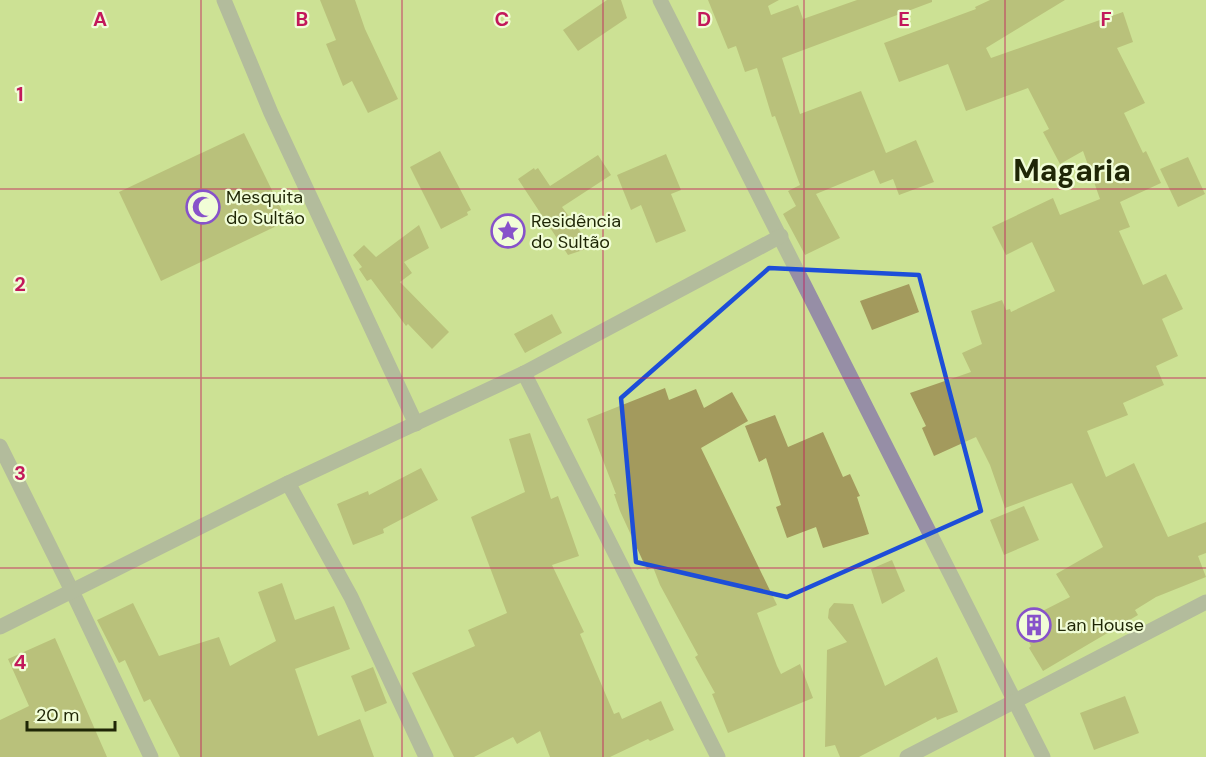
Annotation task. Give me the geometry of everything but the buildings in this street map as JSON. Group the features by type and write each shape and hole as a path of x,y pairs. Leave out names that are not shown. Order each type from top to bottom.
{"street":[{"path":"224,0 271,113 416,424"},
{"path":"660,0 782,237 1043,757"},
{"path":"0,627 288,483 524,374 782,237"},
{"path":"524,374 718,757"},
{"path":"0,446 151,757"},
{"path":"288,483 351,597 426,757"},
{"path":"908,757 1206,602"}],"highlighted area":[{"path":"769,268 919,275 981,511 787,597 636,562 621,398"}],"place":[{"name":"Mesquita do Sultão","path":"203,207"},
{"name":"Residência do Sultão","path":"508,231"},
{"name":"Lan House","path":"1034,625"}],"district":[{"name":"Magaria","path":"1072,171"}]}
